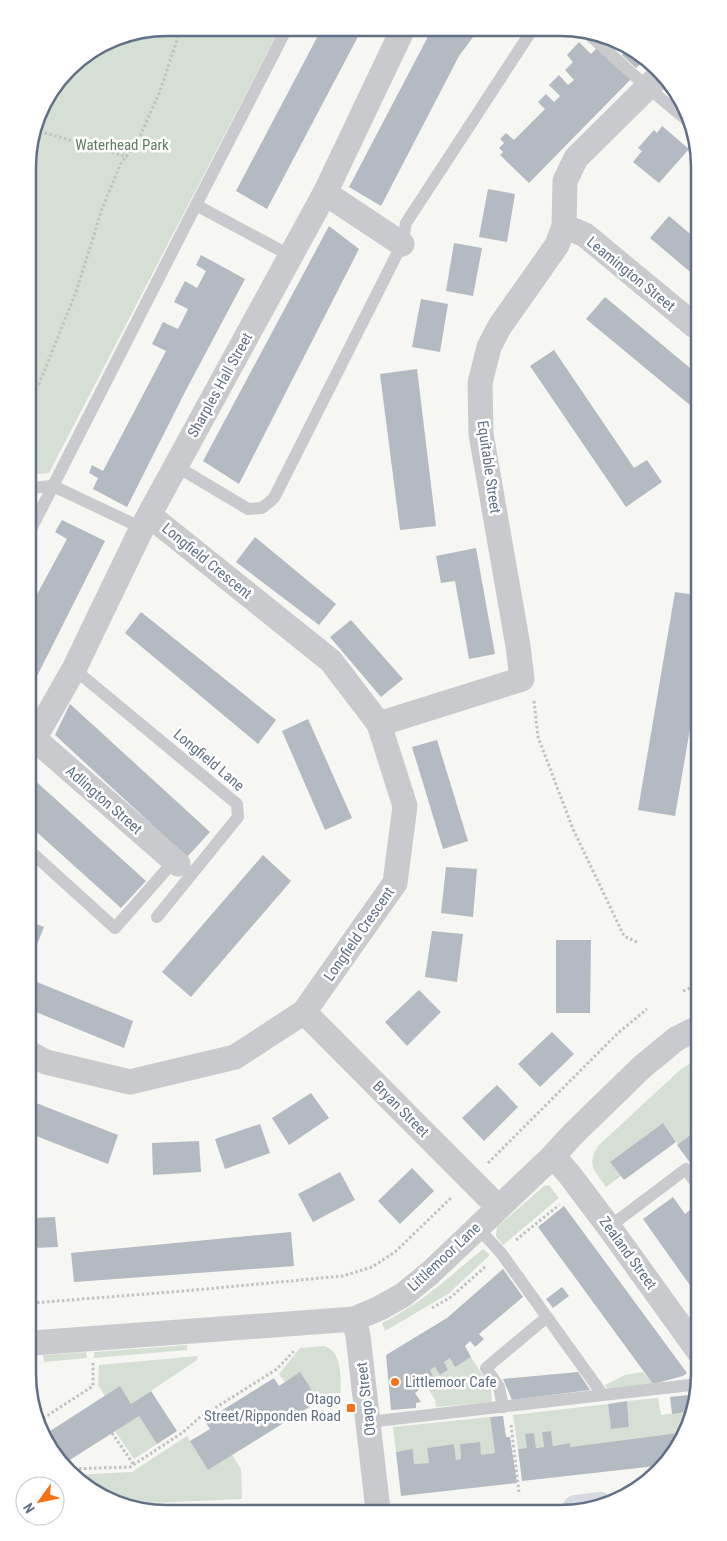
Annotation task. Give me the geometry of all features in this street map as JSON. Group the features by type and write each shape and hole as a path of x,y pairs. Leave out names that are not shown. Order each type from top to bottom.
{"street":[{"name":"Sharples Hall Street","path":"37,730 74,669 146,522 325,193 400,36"},
{"name":"Equitable Street","path":"522,679 518,646 481,434 480,383 489,347 500,326 557,246 564,226 565,181 576,158 654,81"},
{"path":"325,193 402,244"},
{"name":"Leamington Street","path":"564,226 585,235 691,323"},
{"name":"Longfield Crescent","path":"36,1057 46,1062 130,1082 235,1057 304,1012 395,883 405,806 379,724 331,661 146,522"},
{"path":"379,724 522,679"},
{"name":"Adlington Street","path":"37,744 176,863"},
{"name":"Bryan Street","path":"304,1012 498,1208"},
{"name":"Littlemoor Lane","path":"36,1343 354,1320 380,1308 403,1295 430,1273 553,1156 642,1067 676,1039 690,1032"},
{"name":"Zealand Street","path":"553,1156 609,1227 690,1340"},
{"name":"Otago Street","path":"354,1320 358,1336 377,1505"}],"lane":[{"path":"37,518 283,36"},
{"path":"176,466 248,509 262,508 274,498 402,244 406,223 528,36"},
{"path":"603,44 654,81 675,105"},
{"path":"196,206 290,256"},
{"path":"37,487 53,486 146,522"},
{"name":"Longfield Lane","path":"74,669 237,804 238,817 156,917"},
{"path":"36,857 115,928 176,863"},
{"path":"609,1227 686,1169 690,1175"},
{"path":"477,1227 501,1253 602,1395"},
{"path":"506,1407 499,1387 486,1368 547,1316"},
{"path":"368,1422 690,1385"}],"path":[{"path":"37,383 39,384 76,292 102,209 121,163 137,143 160,91 178,36"},
{"path":"41,132 127,157"},
{"path":"522,679 532,688 538,736 573,829 624,936 639,944"},
{"path":"683,990 690,988"},
{"path":"486,1164 618,1033 647,1008"},
{"path":"36,1303 343,1276 372,1267 395,1252 452,1197"},
{"path":"515,1241 560,1204"},
{"path":"78,1469 130,1468 182,1433 199,1418 277,1369 298,1346"},
{"path":"44,1418 93,1386 93,1360"},
{"path":"506,1407 520,1494"},
{"path":"112,1433 134,1465"}],"green space":[{"name":"Waterhead Park","path":"167,36 276,36 49,473 37,474 37,159 39,142 46,117 63,87 87,63 125,43 150,37"},
{"path":"690,1063 690,1135 678,1144 663,1123 610,1162 621,1176 606,1187 595,1172 592,1163 598,1146 680,1070"},
{"path":"549,1185 559,1198 503,1245 496,1236 497,1227 544,1186"},
{"path":"483,1249 490,1255 448,1294 385,1331 382,1323 410,1307"},
{"path":"187,1345 187,1350 94,1358 94,1352"},
{"path":"325,1346 335,1354 338,1360 341,1393 331,1393 319,1401 300,1373 285,1382 279,1374 300,1348"},
{"path":"86,1352 87,1358 44,1362 43,1355"},
{"path":"198,1356 197,1360 131,1404 120,1386 105,1396 98,1385 99,1365"},
{"path":"471,1357 491,1389 492,1402 436,1407 435,1400 425,1384 434,1378 430,1370 435,1367 440,1375 448,1370 444,1362 450,1358 455,1366"},
{"path":"643,1372 653,1384 608,1389 605,1385 625,1375"},
{"path":"658,1398 661,1415 685,1412 676,1433 570,1447 570,1443 553,1446 551,1431 542,1432 544,1447 536,1448 534,1433 527,1448 518,1449 513,1415 608,1404 611,1429 629,1427 627,1401"},
{"path":"139,1416 157,1444 134,1459 115,1431"},
{"path":"490,1417 495,1453 481,1455 479,1442 460,1444 461,1459 456,1460 454,1444 427,1448 429,1463 414,1464 413,1450 396,1452 393,1427"},
{"path":"187,1436 208,1470 232,1455 241,1469 242,1499 142,1502 117,1495 83,1474 132,1472"}],"building":[{"path":"318,36 358,36 267,209 236,191"},
{"path":"428,36 474,36 459,56 381,206 349,187"},
{"path":"579,42 591,54 599,46 632,78 529,183 500,155 503,152 499,148 504,143 500,139 506,133 514,140 545,109 538,102 546,94 554,102 560,96 549,85 559,75 568,85 574,80 565,70 573,62 567,55"},
{"path":"624,53 641,64 636,68 622,55"},
{"path":"662,126 689,149 659,183 633,162 642,151 638,148 654,130 657,133"},
{"path":"488,189 515,194 507,242 479,237"},
{"path":"669,216 691,235 691,273 650,238"},
{"path":"329,226 359,249 239,484 203,461"},
{"path":"454,243 482,248 473,296 446,291"},
{"path":"201,255 245,279 127,507 93,489 98,478 89,473 92,465 103,471 166,351 152,344 163,322 178,329 188,309 174,302 185,281 197,288 206,271 196,265"},
{"path":"605,297 691,369 691,406 586,319"},
{"path":"421,299 448,304 440,352 412,347"},
{"path":"554,350 634,468 647,460 662,482 626,507 530,366"},
{"path":"417,369 436,526 400,530 380,374"},
{"path":"62,520 105,541 37,677 37,595 67,539 55,532"},
{"path":"255,537 336,604 319,625 236,562"},
{"path":"476,548 495,654 469,659 455,581 441,583 436,556"},
{"path":"675,592 691,594 691,726 675,816 638,810"},
{"path":"141,612 276,720 258,744 125,633"},
{"path":"351,620 403,679 381,697 330,637"},
{"path":"70,704 210,832 187,857 55,735"},
{"path":"308,719 352,818 325,830 282,731"},
{"path":"437,740 468,841 443,849 412,747"},
{"path":"36,782 146,881 121,908 36,832"},
{"path":"263,855 291,881 191,997 162,972"},
{"path":"446,867 477,869 473,917 441,913"},
{"path":"36,924 44,927 36,946"},
{"path":"432,931 463,934 457,982 425,977"},
{"path":"556,940 591,940 590,1013 556,1013"},
{"path":"36,982 133,1021 124,1048 36,1012"},
{"path":"419,990 441,1012 407,1046 385,1022"},
{"path":"552,1032 574,1054 540,1087 518,1064"},
{"path":"497,1085 518,1107 484,1141 462,1118"},
{"path":"311,1093 329,1118 289,1145 272,1118"},
{"path":"36,1103 118,1135 108,1164 36,1136"},
{"path":"663,1123 676,1142 624,1180 610,1162"},
{"path":"260,1124 270,1153 225,1169 215,1139"},
{"path":"690,1135 690,1163 677,1145"},
{"path":"199,1141 201,1172 153,1175 152,1143"},
{"path":"412,1168 434,1191 400,1224 378,1201"},
{"path":"340,1172 355,1200 313,1222 298,1194"},
{"path":"673,1197 685,1214 690,1210 690,1285 643,1219"},
{"path":"564,1206 687,1373 683,1376 653,1384 538,1227"},
{"path":"55,1217 58,1247 36,1248 36,1218"},
{"path":"291,1232 294,1266 74,1282 71,1253"},
{"path":"503,1269 523,1297 479,1334 484,1339 475,1347 470,1341 465,1346 471,1357 455,1367 450,1358 444,1362 448,1370 440,1375 435,1367 430,1370 434,1378 415,1393 421,1402 416,1403 416,1408 391,1410 386,1355 447,1318"},
{"path":"562,1287 569,1296 553,1308 546,1299"},
{"path":"300,1372 319,1401 208,1470 190,1441 210,1429 205,1421 274,1378 279,1386"},
{"path":"578,1372 590,1390 512,1400 503,1379"},
{"path":"120,1386 131,1404 151,1391 177,1431 157,1444 139,1416 69,1460 63,1454 50,1431"},
{"path":"688,1395 685,1412 672,1414 670,1397"},
{"path":"627,1401 629,1427 611,1429 608,1404"},
{"path":"503,1416 506,1437 510,1437 517,1483 401,1496 396,1452 413,1449 414,1464 429,1463 427,1448 454,1444 456,1460 461,1459 460,1444 480,1442 481,1455 495,1453 490,1417"},
{"path":"551,1431 553,1446 570,1443 570,1447 676,1433 669,1447 651,1467 522,1481 518,1449 527,1448 525,1434 534,1433 536,1448 544,1447 542,1432"}],"place":[{"name":"Littlemoor Cafe","path":"395,1382"},
{"name":"Otago Street/Ripponden Road","path":"351,1408"}]}
